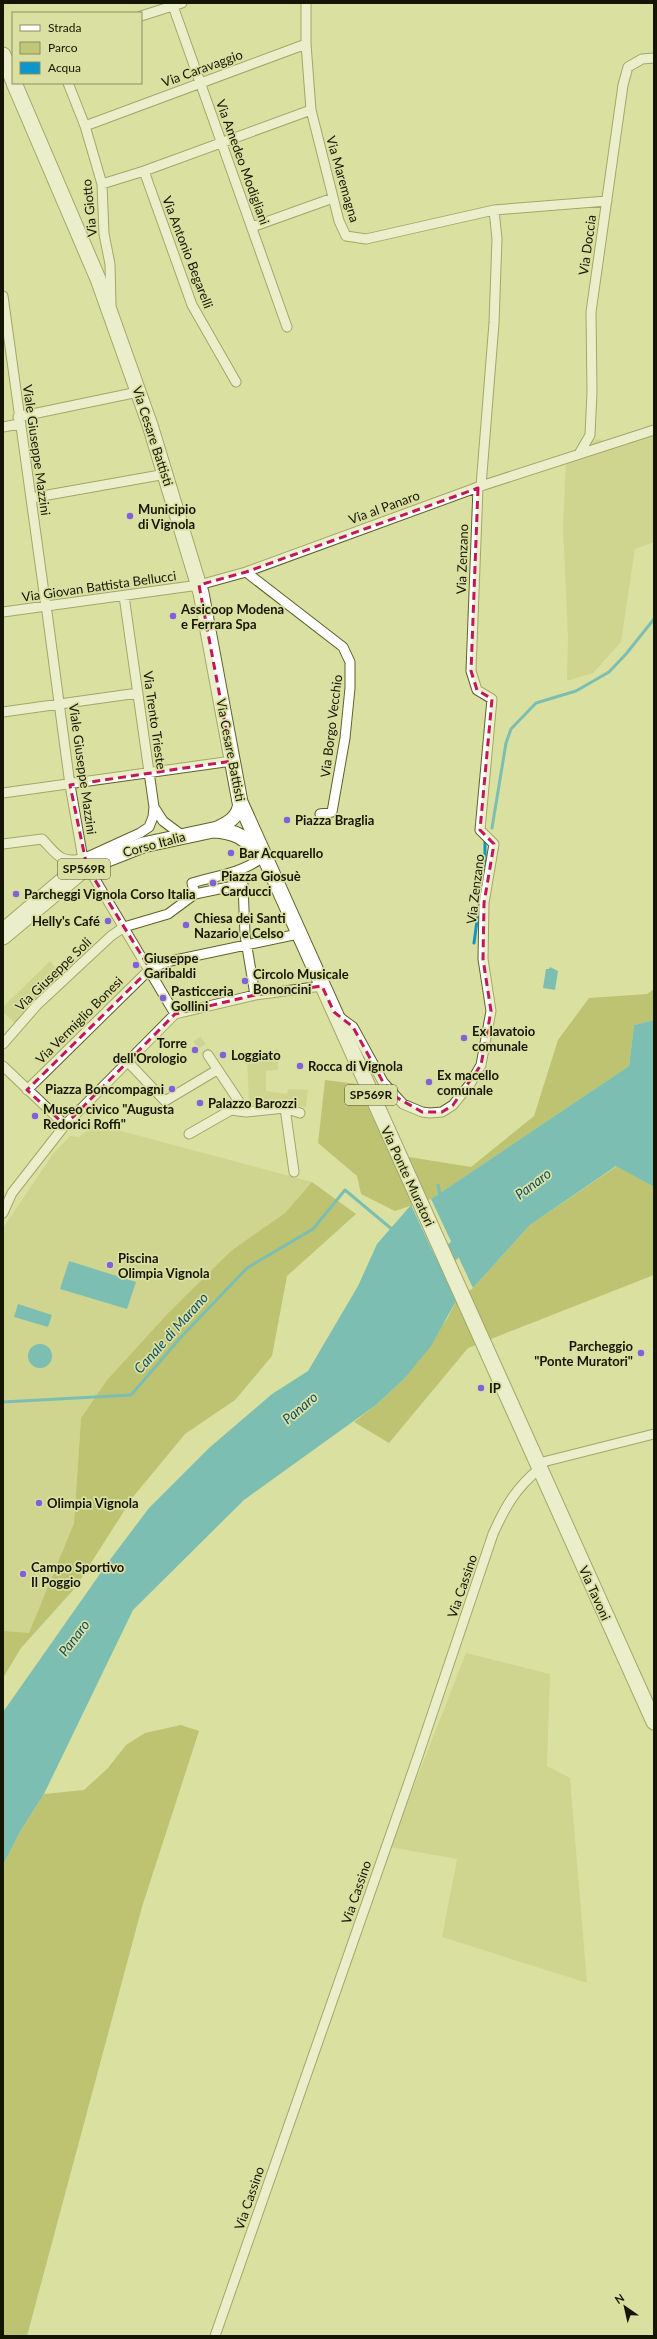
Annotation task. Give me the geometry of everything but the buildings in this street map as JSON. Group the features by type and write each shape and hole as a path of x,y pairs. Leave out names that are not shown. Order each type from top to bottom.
{"main road":[{"path":"3,55 12,78"},
{"name":"Via Cesare Battisti","path":"14,84 111,312 166,474 199,585 240,802 270,871"},
{"name":"Corso Italia","path":"213,830 236,816 240,810 240,802"},
{"name":"Corso Italia","path":"3,937 85,863 143,845 213,830 234,833 249,842 270,871"},
{"name":"Via Ponte Muratori","path":"270,871 488,1349"},
{"name":"Via Tavoni","path":"488,1349 540,1465 649,1699 654,1722"}],"street":[{"path":"142,16 182,3"},
{"name":"Via Maremagna","path":"306,3 306,44 311,110 339,221 346,236 366,239 494,210 607,201"},
{"name":"Via Amedeo Modigliani","path":"173,6 287,327"},
{"name":"Via Caravaggio","path":"85,126 200,81 306,44"},
{"name":"Via Doccia","path":"579,454 590,435 592,392 591,312 623,85 628,67 642,59 654,58"},
{"name":"Via Giotto","path":"68,84 85,126 102,184 104,234 110,264 111,312"},
{"path":"102,184 144,171 222,141 311,110"},
{"name":"Via Antonio Begarelli","path":"144,171 192,305 236,382"},
{"path":"252,227 333,198"},
{"path":"480,487 494,322 497,238 494,210"},
{"name":"Viale Giuseppe Mazzini","path":"3,296 70,785 85,863"},
{"path":"3,427 19,421 138,392"},
{"name":"Via al Panaro","path":"199,585 246,572 480,487 654,430"},
{"path":"31,498 166,474"},
{"name":"Via Zenzano","path":"334,1012 353,1027 383,1082 403,1104 430,1114 442,1112 453,1105 470,1084 481,1065 491,1011 483,959 484,903 494,844 480,830 492,699 477,690 471,671 480,487"},
{"name":"Via Borgo Vecchio","path":"246,572 343,647 350,662 350,688 345,738 332,812 320,814"},
{"name":"Via Giovan Battista Bellucci","path":"3,612 47,609 199,585"},
{"name":"Via Trento Trieste","path":"124,596 154,807 162,821 183,836"},
{"path":"3,712 138,694"},
{"path":"3,793 149,774 232,761"},
{"name":"Corso Italia","path":"3,926 85,863 149,827 154,817 154,807"},
{"path":"3,844 42,839 62,860 85,863 150,968 175,1014"},
{"path":"195,894 192,882 238,870 252,865 260,859"},
{"path":"124,927 168,914 195,894 242,884 246,944 255,996"},
{"name":"Via Giuseppe Soli","path":"3,1044 37,1004 91,954 124,927"},
{"path":"150,968 166,962 298,934"},
{"name":"Via Vermiglio Bonesi","path":"27,1090 150,968"},
{"path":"3,1213 7,1192 65,1125 175,1014 255,996 322,986"},
{"path":"208,1055 246,1112"},
{"path":"127,1061 165,1101 217,1070"},
{"path":"3,1066 65,1125"},
{"path":"285,1108 294,1172"},
{"path":"189,1134 231,1110 246,1112 285,1108 300,1113"},
{"path":"540,1465 654,1434"},
{"name":"Via Cassino","path":"215,2336 412,1774 493,1534 506,1505 540,1465"}],"highlighted area":[{"path":"478,488 471,671 477,690 492,699 480,830 494,844 484,903 483,959 491,1011 481,1065 453,1105 442,1112 422,1112 396,1097 383,1082 353,1027 334,1012 322,986 255,995 175,1014 65,1125 27,1090 150,969 87,867 70,785 232,761 199,585 246,572"}],"green space":[{"path":"654,429 654,542 635,549 621,642 593,673 567,681 568,638 563,527 566,459 597,439 611,442"},
{"path":"50,961 62,976 16,1024 3,1012 3,1007"},
{"path":"654,989 654,1020 634,1025 629,1066 431,1199 395,1211 361,1194 357,1176 318,1143 325,1080 357,1084 390,1154 471,1167 534,1116 558,1040 589,998 647,994"},
{"path":"278,1049 278,1070 266,1071 266,1091 287,1094 288,1089 308,1090 306,1107 297,1106 297,1101 249,1105 247,1056"},
{"name":"Piscina Olimpia Vignola","path":"95,1124 312,1182 285,1213 232,1250 169,1312 107,1380 81,1418 74,1523 29,1634 3,1631 3,1228 53,1154 70,1136 79,1137"},
{"path":"617,1166 654,1187 654,1275 468,1348 389,1443 354,1422 376,1405 404,1379 447,1319 456,1301 473,1288 530,1225"},
{"path":"312,1182 356,1214 287,1276 272,1356 235,1400 185,1434 133,1497 75,1588 21,1648 3,1678 3,1631 29,1633 74,1523 81,1418 107,1380 169,1312 232,1250 285,1213"},
{"path":"466,1653 550,1674 547,1766 570,1778 587,1983 442,1937 457,1859 390,1847"},
{"path":"181,1725 199,1731 142,1907 27,2336 3,2336 3,1865 21,1830 44,1794 84,1790 108,1768 126,1745 145,1733"}],"water":[{"path":"550,967 558,971 555,990 543,988 546,969 549,969"},
{"path":"654,1020 654,1187 616,1166 530,1225 473,1288 431,1199 629,1066 634,1025"},
{"path":"411,1205 456,1301 431,1346 404,1379 376,1405 244,1500 133,1610 44,1794 21,1830 3,1865 3,1712 109,1561 149,1508 209,1448 272,1394 308,1371 358,1286 377,1244"},
{"path":"69,1261 136,1282 127,1309 60,1289"},
{"path":"18,1304 52,1315 48,1327 14,1317"},
{"path":"40,1344 49,1347 52,1356 49,1365 40,1368 31,1365 28,1356 31,1347"}],"waterway":[{"path":"492,828 506,743 511,729 536,703 576,691 609,672 626,654 654,619"},
{"path":"474,943 485,862 485,842"},
{"path":"438,1185 440,1196"},
{"name":"Canale di Marano","path":"3,1402 131,1395 182,1336 247,1268 313,1229 345,1190 394,1231"},
{"name":"Panaro","path":"423,1282 436,1266 473,1234"}],"tunnel":[{"path":"197,1039 208,1055"}],"place":[{"name":"Municipio di Vignola","path":"130,516"},
{"name":"Assicoop Modena e Ferrara Spa","path":"173,616"},
{"name":"Piazza Braglia","path":"287,820"},
{"name":"Bar Acquarello","path":"231,853"},
{"name":"Piazza Giosuè Carducci","path":"213,883"},
{"name":"Parcheggi Vignola Corso Italia","path":"16,894"},
{"name":"Helly's Café","path":"108,921"},
{"name":"Chiesa dei Santi Nazario e Celso","path":"186,925"},
{"name":"Giuseppe Garibaldi","path":"136,965"},
{"name":"Circolo Musicale Bononcini","path":"245,981"},
{"name":"Pasticceria Gollini","path":"163,998"},
{"name":"Ex lavatoio comunale","path":"464,1038"},
{"name":"Torre dell'Orologio","path":"195,1050"},
{"name":"Loggiato","path":"223,1055"},
{"name":"Rocca di Vignola","path":"300,1066"},
{"name":"Ex macello comunale","path":"429,1082"},
{"name":"Piazza Boncompagni","path":"172,1089"},
{"name":"Palazzo Barozzi","path":"200,1103"},
{"name":"Museo civico \"Augusta Redorici Roffi\"","path":"35,1116"},
{"name":"Piscina Olimpia Vignola","path":"110,1265"},
{"name":"Parcheggio \"Ponte Muratori\"","path":"641,1353"},
{"name":"IP","path":"481,1388"},
{"name":"Olimpia Vignola","path":"39,1503"},
{"name":"Campo Sportivo Il Poggio","path":"23,1574"}]}
